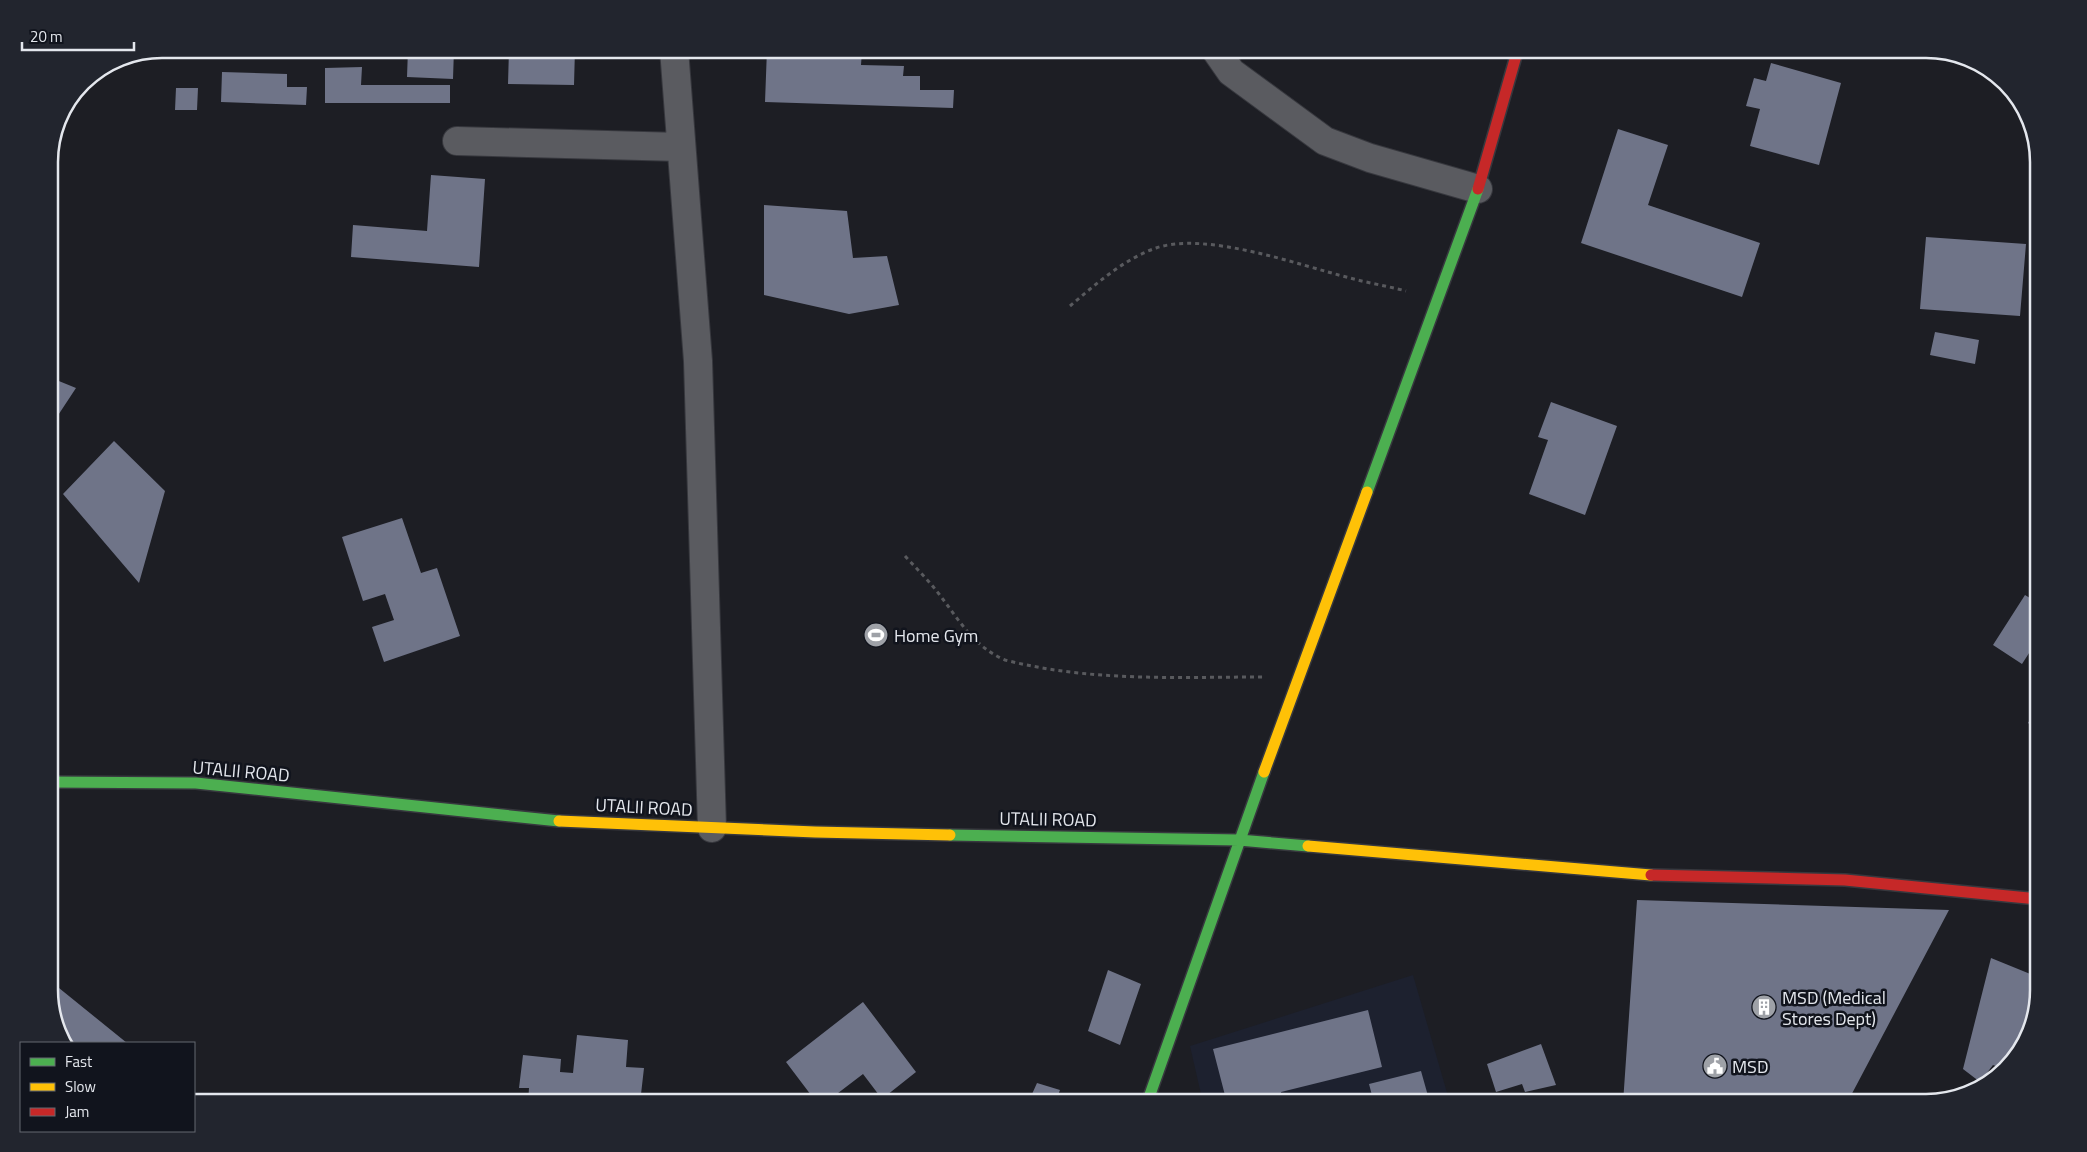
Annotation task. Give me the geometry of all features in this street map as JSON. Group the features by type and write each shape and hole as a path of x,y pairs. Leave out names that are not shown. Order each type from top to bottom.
{"street":[{"path":"675,58 698,361 712,828"},
{"path":"1221,58 1230,72 1324,141 1370,158 1478,189"},
{"path":"1150,1094 1239,840 1478,189 1515,58"},
{"path":"457,141 680,147"},
{"name":"UTALII ROAD","path":"58,782 196,783 543,820 815,832 1239,840 1632,874 1845,880 2030,898"}],"path":[{"path":"1070,306 1091,288 1135,258 1156,248 1176,244 1211,244 1278,258 1350,278 1438,298"},
{"path":"905,556 939,594 970,636 993,655 1005,660 1099,676 1170,678 1299,677"}],"shaded area":[{"path":"1413,975 1447,1094 1201,1094 1190,1046"}],"building":[{"path":"408,58 454,58 453,79 407,77"},
{"path":"509,58 575,58 574,85 508,84"},
{"path":"767,58 862,58 861,65 904,66 903,76 920,76 920,90 954,90 953,108 765,102"},
{"path":"1771,63 1841,83 1819,165 1750,146 1760,109 1746,106 1754,78 1766,81"},
{"path":"362,67 361,85 450,85 450,103 325,103 325,68"},
{"path":"222,72 287,74 287,87 307,87 306,105 221,102"},
{"path":"176,88 198,88 197,110 175,110"},
{"path":"1618,129 1668,145 1648,205 1760,243 1742,297 1581,243"},
{"path":"431,175 485,179 479,267 351,257 353,225 427,231"},
{"path":"764,205 847,211 853,258 887,256 899,305 849,314 764,295"},
{"path":"1926,237 2026,244 2020,316 1920,309"},
{"path":"1935,332 1979,340 1975,364 1930,355"},
{"path":"58,381 76,388 58,415"},
{"path":"1551,402 1617,426 1585,515 1529,494 1548,440 1538,437"},
{"path":"114,441 165,491 139,583 63,494"},
{"path":"402,518 421,573 437,568 460,636 384,662 372,627 394,620 385,594 363,601 342,537"},
{"path":"2025,595 2030,598 2030,652 2022,664 1993,645"},
{"name":"MSD (Medical Stores Dept)","path":"1637,900 1949,910 1852,1094 1624,1094"},
{"path":"1991,958 2030,974 2029,1004 2026,1018 2019,1037 2012,1048 1997,1066 1993,1065 1978,1081 1963,1069"},
{"path":"1108,970 1141,984 1120,1045 1088,1031"},
{"path":"59,988 126,1042 71,1042 59,1011"},
{"path":"863,1002 916,1072 888,1094 878,1094 863,1074 837,1094 810,1094 786,1062"},
{"path":"1368,1010 1382,1067 1281,1092 1281,1094 1225,1094 1213,1049"},
{"path":"577,1035 628,1040 626,1067 644,1068 641,1094 529,1094 529,1088 519,1088 523,1055 561,1059 560,1072 573,1073"},
{"path":"1541,1044 1556,1085 1525,1092 1522,1084 1496,1092 1487,1064"},
{"path":"1421,1071 1427,1094 1372,1094 1369,1084"},
{"path":"1037,1083 1060,1090 1058,1094 1032,1094"}],"traffic: fast":[{"path":"1367,492 1478,189"},
{"path":"1150,1094 1264,772"},
{"path":"58,782 196,783 559,821"},
{"path":"950,835 1239,840 1308,846"}],"traffic: slow":[{"path":"1264,772 1367,492"},
{"path":"559,821 815,832 950,835"},
{"path":"1308,846 1651,875"}],"traffic: jam":[{"path":"1478,189 1515,58"},
{"path":"1651,875 1845,880 2030,898"}],"place":[{"name":"Home Gym","path":"876,635"},
{"name":"MSD (Medical Stores Dept)","path":"1764,1007"},
{"name":"MSD","path":"1715,1066"}]}
